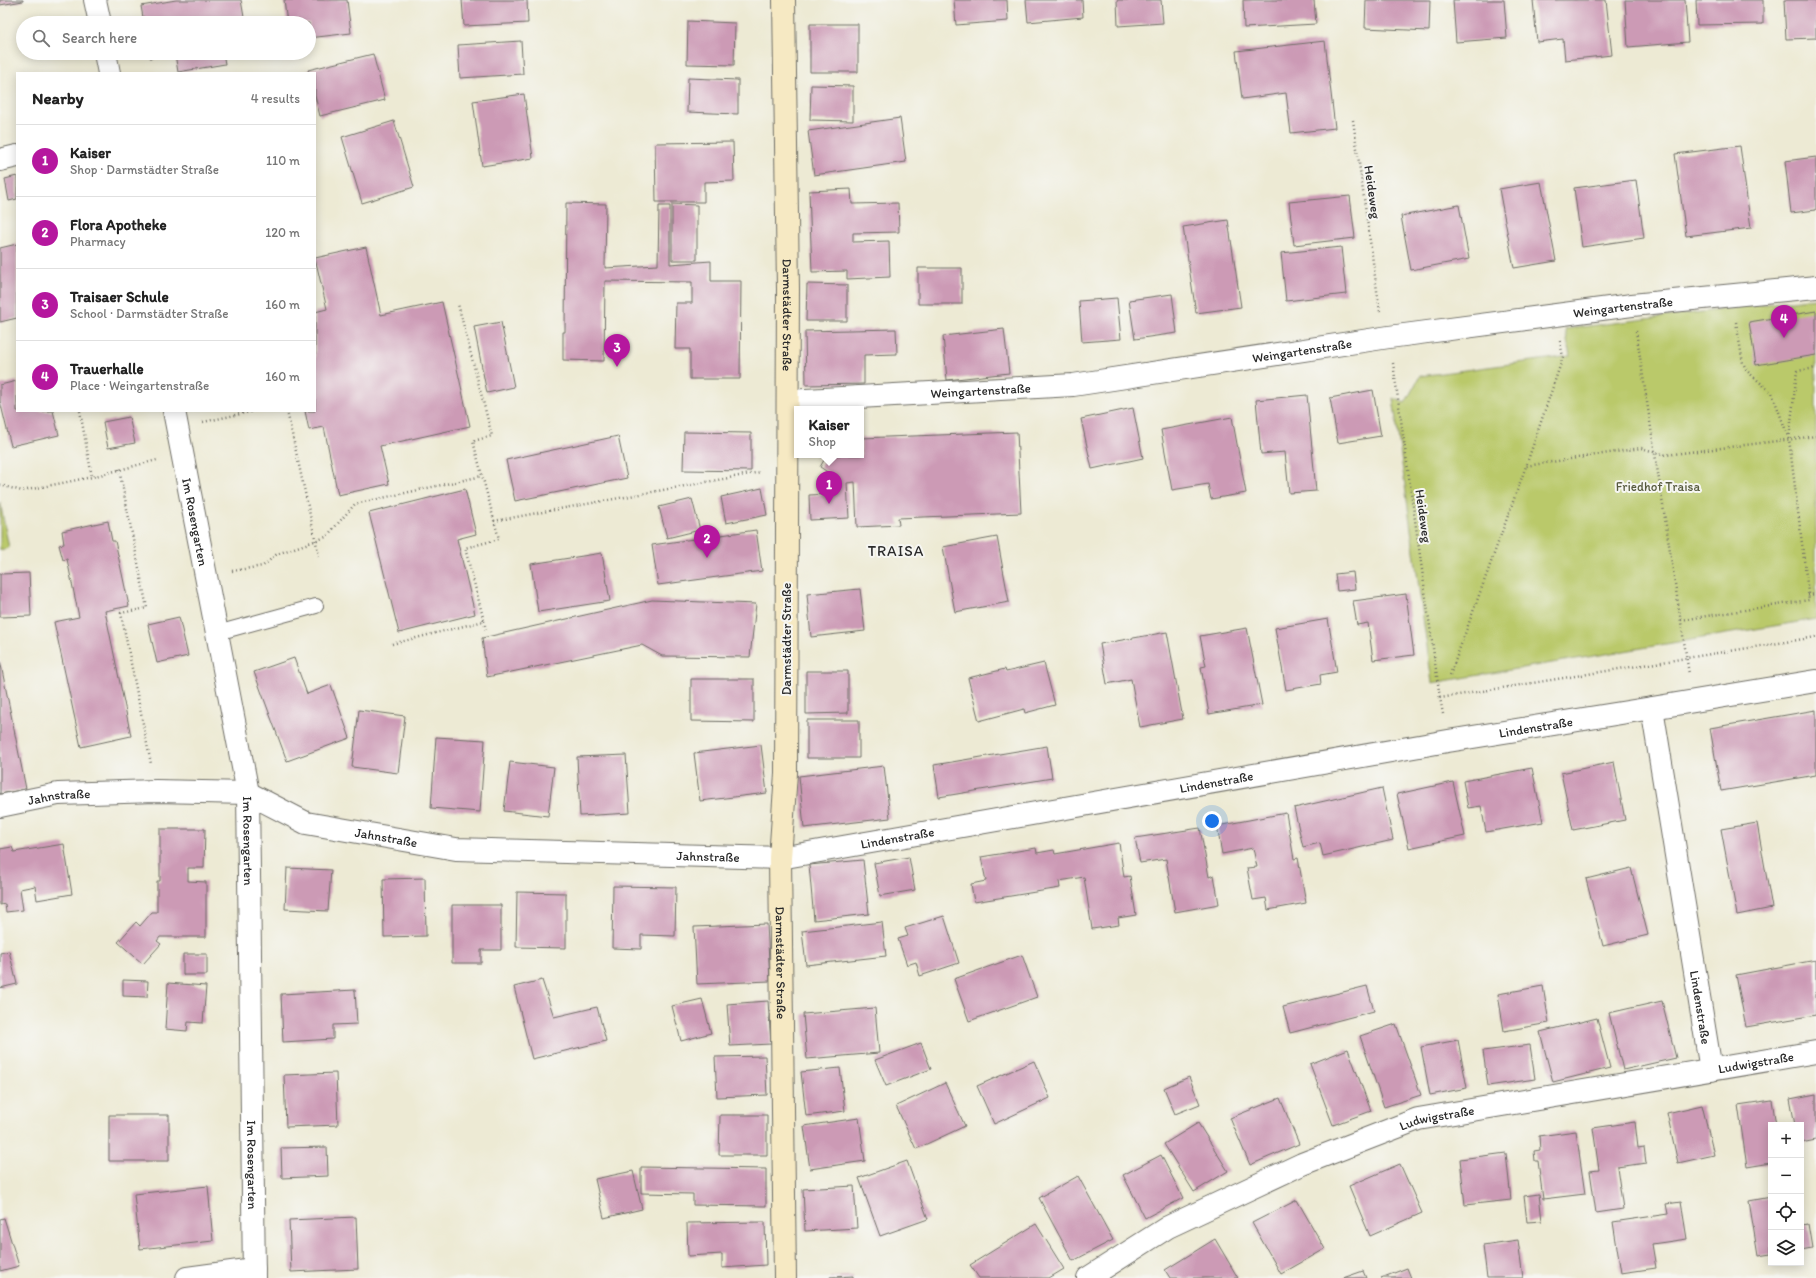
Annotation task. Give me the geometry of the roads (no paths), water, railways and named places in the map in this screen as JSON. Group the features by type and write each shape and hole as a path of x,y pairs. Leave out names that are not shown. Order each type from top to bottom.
{"street":[{"path":"95,0 98,16"},
{"name":"Darmstädter Straße","path":"784,0 788,401 786,773 780,858 785,1278"},
{"path":"106,60 109,72"},
{"path":"0,160 16,156"},
{"name":"Weingartenstraße","path":"788,401 1073,385 1386,337 1632,305 1816,287"},
{"name":"Im Rosengarten","path":"176,419 248,793 254,1274"},
{"name":"Lindenstraße","path":"780,858 1448,741 1816,681"},
{"name":"Lindenstraße","path":"1652,708 1711,1070"},
{"name":"Jahnstraße","path":"0,806 58,794 156,791 248,793 306,823 456,849 780,858"},
{"name":"Ludwigstraße","path":"1088,1278 1175,1224 1302,1164 1418,1119 1816,1052"},
{"path":"187,1278 254,1274"}],"lane":[{"path":"217,633 316,606"}],"place":[{"name":"Trauerhalle","path":"1784,338"},
{"name":"Traisaer Schule","path":"617,367"},
{"name":"Kaiser","path":"829,504"},
{"name":"Flora Apotheke","path":"707,558"}],"district":[{"name":"TRAISA","path":"896,551"}],"park label":[{"name":"Friedhof Traisa","path":"1658,486"}]}
